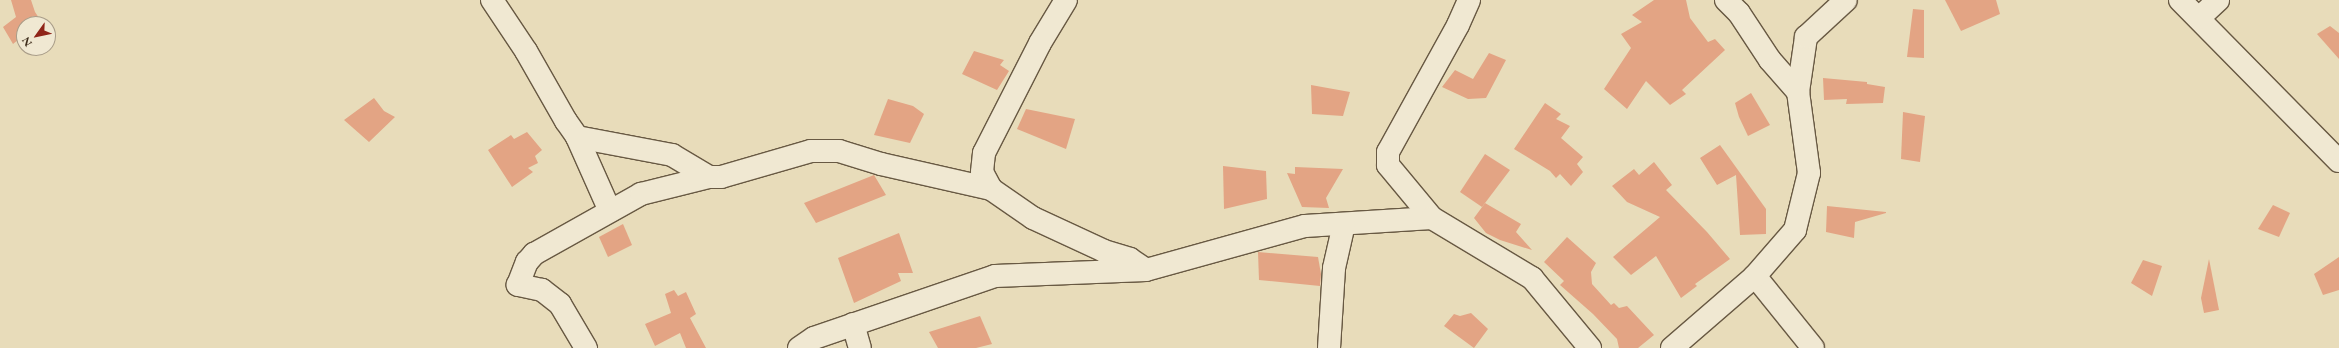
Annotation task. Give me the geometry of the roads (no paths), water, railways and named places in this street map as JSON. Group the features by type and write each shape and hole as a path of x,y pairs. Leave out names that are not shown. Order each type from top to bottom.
{"street":[{"path":"492,0 526,52 566,121 578,136 610,211"},
{"path":"990,189 982,172 984,153 1040,42 1066,0"},
{"path":"1469,0 1458,25 1388,152 1388,165 1432,218 1532,278 1590,348"},
{"path":"1726,0 1739,14 1770,60 1798,92"},
{"path":"1672,348 1755,276 1795,230 1808,173 1798,92 1806,37 1846,0"},
{"path":"2180,0 2339,161"},
{"path":"2199,18 2218,0"},
{"path":"578,136 672,155 709,177"},
{"path":"586,348 560,304 542,290 518,285 527,262 534,254 640,194 709,177 721,177 812,151 839,150 881,164 990,189 1033,218 1104,250 1130,259 1146,270"},
{"path":"799,348 814,338 995,276 1146,270 1305,226 1432,218"},
{"path":"1329,348 1334,268 1344,224"},
{"path":"1755,276 1813,348"},
{"path":"853,324 860,348"}]}
